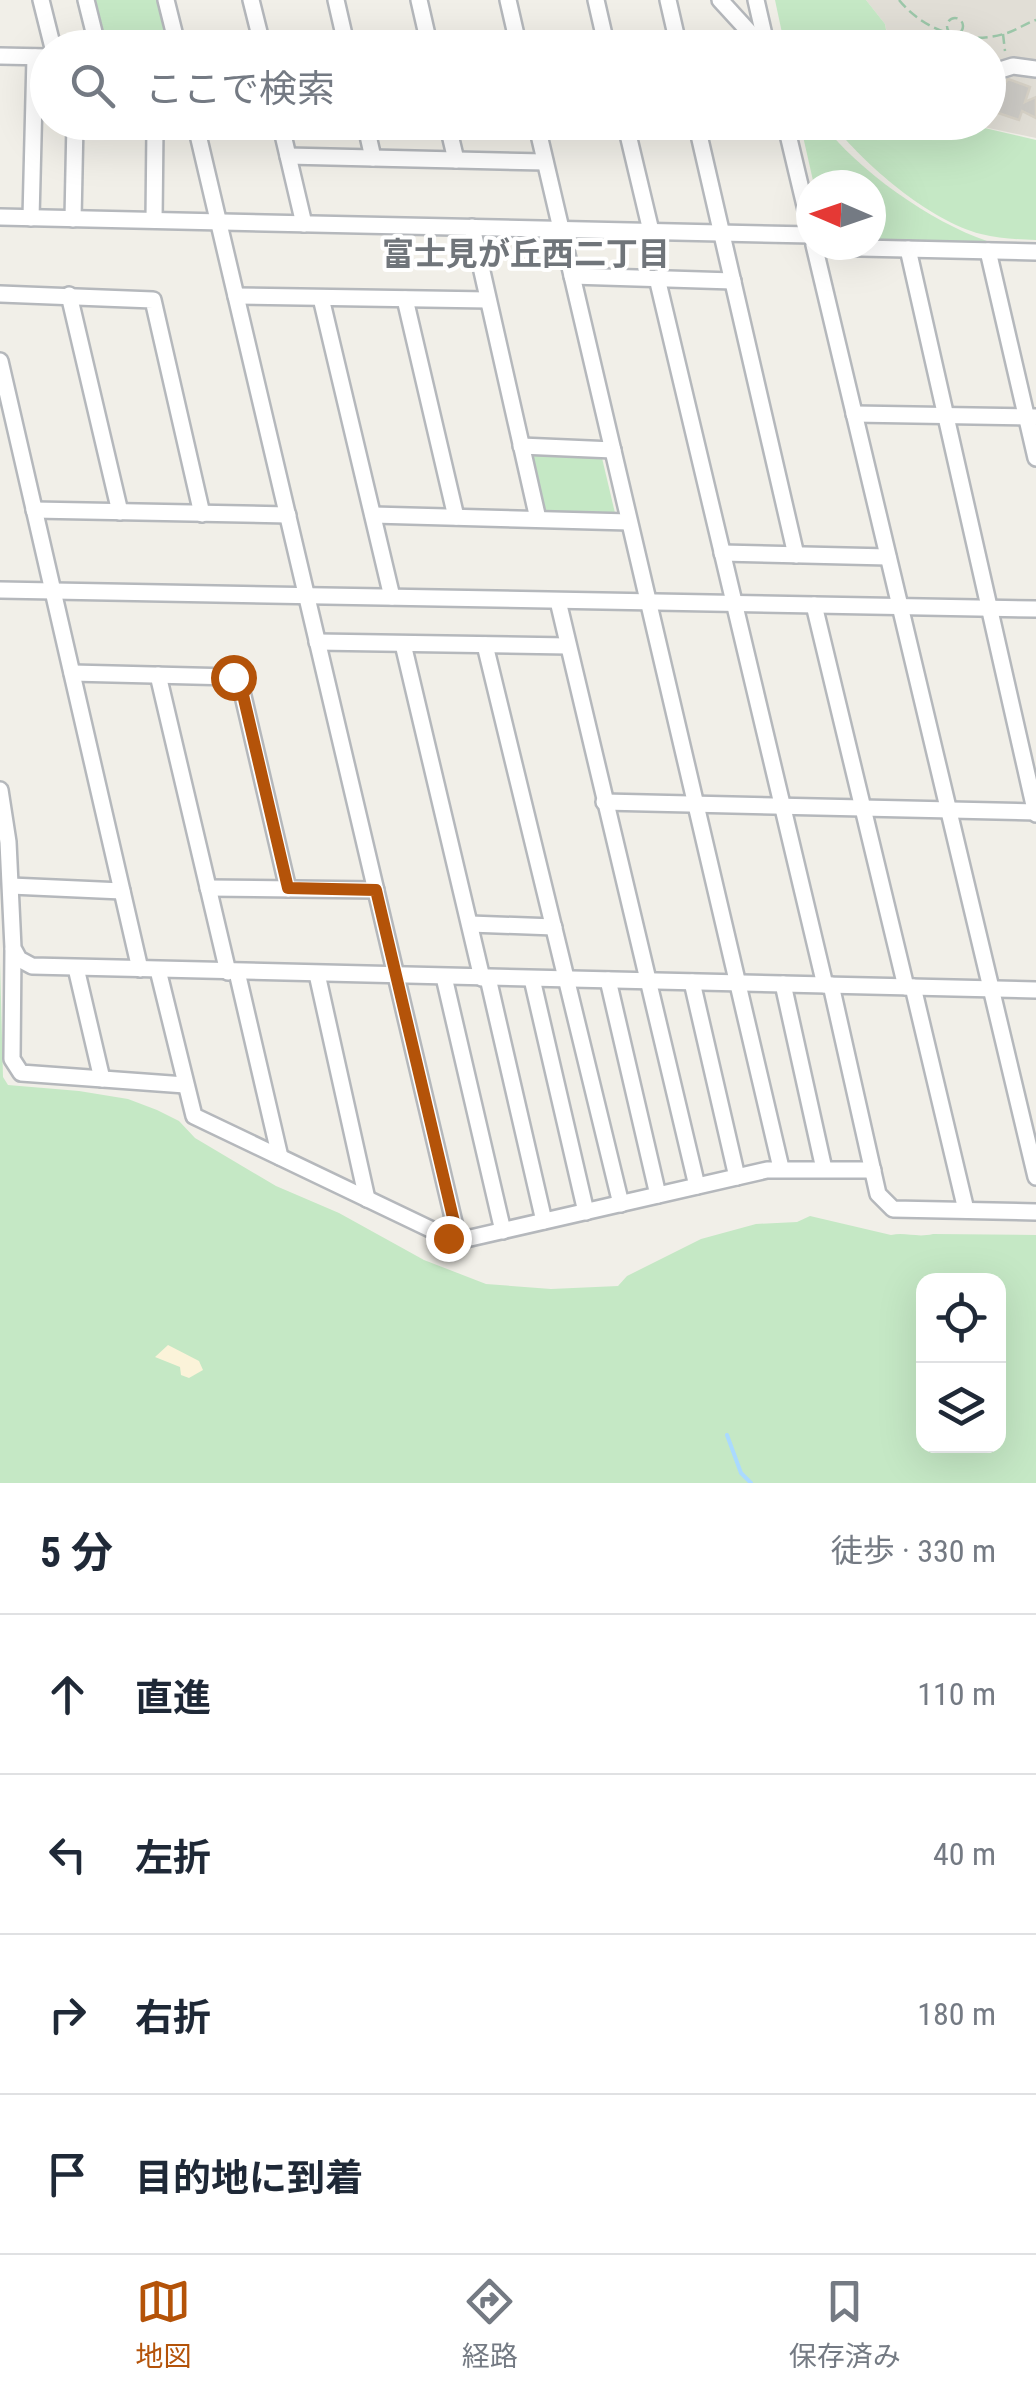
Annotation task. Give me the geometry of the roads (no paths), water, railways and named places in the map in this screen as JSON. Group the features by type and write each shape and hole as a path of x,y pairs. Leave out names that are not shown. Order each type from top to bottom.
{"street":[{"path":"41,0 48,30"},
{"path":"86,0 94,30"},
{"path":"166,0 174,30"},
{"path":"252,0 258,30"},
{"path":"336,0 344,30"},
{"path":"419,0 426,30"},
{"path":"508,0 515,30"},
{"path":"596,0 603,30"},
{"path":"668,0 675,30"},
{"path":"720,0 749,30"},
{"path":"756,0 762,30"},
{"path":"0,56 30,57"},
{"path":"1006,69 1036,69"},
{"path":"31,218 36,140"},
{"path":"74,218 75,140"},
{"path":"154,220 155,140"},
{"path":"199,140 458,1239"},
{"path":"284,140 304,224"},
{"path":"369,140 373,158"},
{"path":"451,140 456,160"},
{"path":"540,140 782,1168"},
{"path":"629,140 651,231"},
{"path":"700,140 796,555"},
{"path":"789,140 796,170"},
{"path":"288,156 546,162"},
{"path":"0,217 722,232 796,238"},
{"path":"472,227 538,520"},
{"path":"886,247 1036,252"},
{"path":"604,802 1036,813 908,249"},
{"path":"988,251 1031,417 1036,458"},
{"path":"818,260 1036,1177"},
{"path":"572,276 733,281"},
{"path":"657,278 878,1194 894,1208 1036,1212"},
{"path":"0,294 152,300 202,514"},
{"path":"69,295 120,512"},
{"path":"236,296 488,300"},
{"path":"321,298 392,598"},
{"path":"405,298 456,517"},
{"path":"0,361 140,969"},
{"path":"854,414 1031,417"},
{"path":"521,446 612,450"},
{"path":"34,510 288,515"},
{"path":"372,515 629,522"},
{"path":"722,553 888,557"},
{"path":"0,590 1036,609"},
{"path":"558,600 697,1186"},
{"path":"814,605 966,1210"},
{"path":"318,642 568,646"},
{"path":"403,644 544,1221"},
{"path":"486,645 621,1204"},
{"path":"72,673 233,677 240,682 288,888"},
{"path":"158,675 208,888 280,1158"},
{"path":"0,790 11,886 15,1067 21,1072 185,1085"},
{"path":"11,886 122,891"},
{"path":"208,888 376,890"},
{"path":"470,924 554,926"},
{"path":"13,944 16,956 29,966 1036,990"},
{"path":"76,968 102,1079"},
{"path":"158,970 194,1116 458,1239 782,1168 873,1170"},
{"path":"317,974 367,1199"},
{"path":"444,977 503,1230"},
{"path":"532,979 586,1212"},
{"path":"608,980 658,1195"},
{"path":"692,982 737,1177"},
{"path":"783,984 824,1169"}],"waterway":[{"path":"727,1435 741,1473 751,1483"}],"district":[{"name":"富士見が丘西二丁目","path":"526,254"}]}
